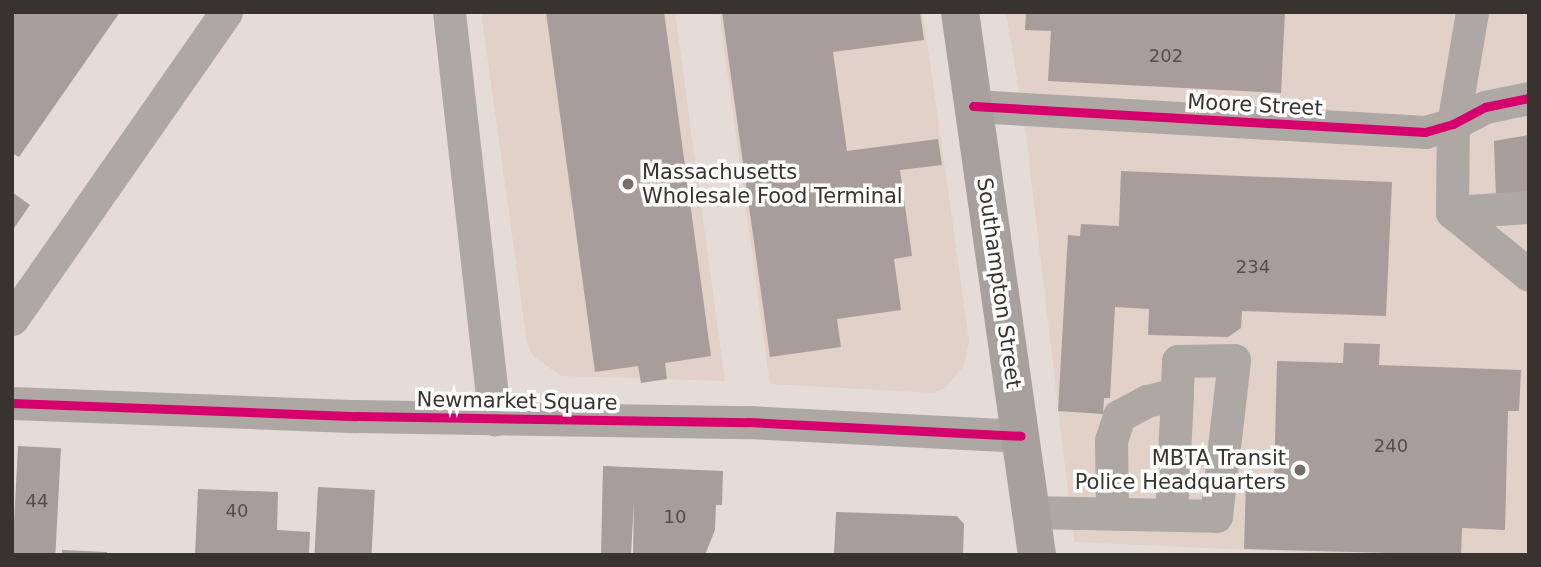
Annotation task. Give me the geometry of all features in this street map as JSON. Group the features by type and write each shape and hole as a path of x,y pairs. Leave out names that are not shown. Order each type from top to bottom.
{"main road":[{"name":"Southampton Street","path":"960,12 1037,555"}],"street":[{"path":"12,319 226,12"},
{"name":"Newmarket Square","path":"449,12 495,419"},
{"path":"1452,212 1453,124 1472,12"},
{"name":"Moore Street","path":"973,106 1412,131 1453,124 1485,107 1529,98"},
{"path":"1452,212 1529,207"},
{"path":"1452,212 1529,275"},
{"path":"1031,512 1112,511 1171,514 1216,516 1234,360 1178,361 1171,514"},
{"path":"1112,511 1111,440 1119,416 1147,401 1177,394"},
{"name":"Newmarket Square","path":"12,402 495,419 748,422 1021,436"}],"shaded area":[{"path":"481,12 675,12 725,381 561,376 533,356 527,343"},
{"path":"719,12 923,12 969,340 964,366 945,388 933,393 770,384"},
{"path":"1006,12 1529,12 1529,555 1358,555 1074,542 1026,135"}],"building":[{"path":"12,12 120,12 19,157 12,153"},
{"name":"Massachusetts Wholesale Food Terminal","path":"546,12 664,12 711,356 665,363 667,379 641,383 638,366 595,372"},
{"path":"722,12 920,12 924,40 833,52 847,151 938,139 942,165 900,170 912,256 894,259 901,310 837,319 841,347 770,357"},
{"path":"1026,12 1285,12 1281,93 1048,81 1051,31 1025,30"},
{"path":"1529,135 1529,197 1496,199 1494,141"},
{"path":"1121,171 1392,182 1386,316 1242,311 1241,328 1228,337 1148,335 1149,309 1115,307 1110,398 1104,398 1103,414 1058,411 1068,235 1080,236 1081,224 1119,226"},
{"path":"12,192 30,205 12,231"},
{"path":"1344,343 1380,344 1379,365 1521,370 1519,411 1508,411 1505,530 1462,528 1461,555 1244,549 1246,481 1274,482 1277,361 1343,363"},
{"path":"18,446 61,448 55,555 12,555"},
{"path":"603,466 723,471 722,505 716,505 715,530 705,555 633,555 634,501 631,555 601,555"},
{"path":"318,487 375,490 372,555 314,555"},
{"path":"198,489 278,492 277,530 310,532 309,555 195,555"},
{"path":"836,512 957,516 964,524 963,555 834,555"},
{"path":"62,550 107,552 107,555 62,555"}],"cycle path":[{"path":"973,106 1425,132 1453,124 1485,107 1529,98"},
{"path":"12,403 356,416 748,422 1021,436"}],"place":[{"name":"Massachusetts Wholesale Food Terminal","path":"628,184"},
{"name":"MBTA Transit Police Headquarters","path":"1300,470"}]}
